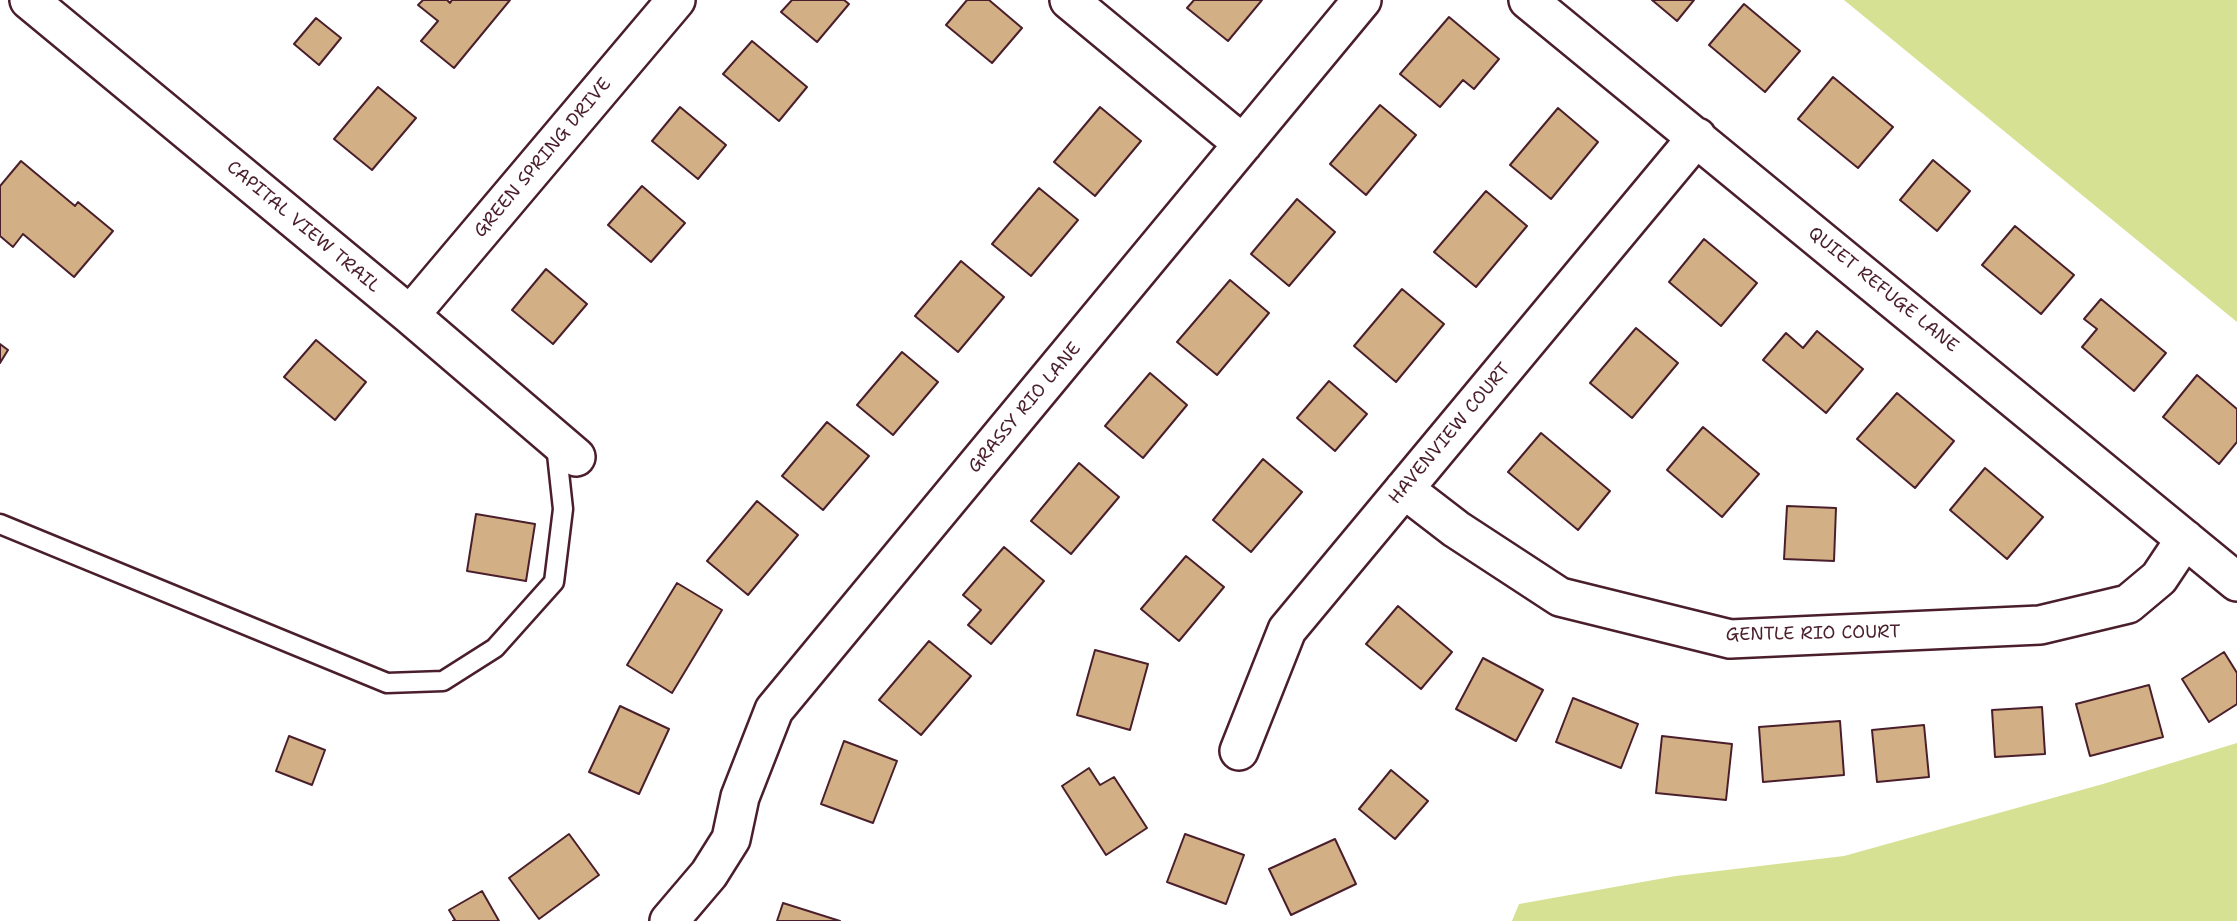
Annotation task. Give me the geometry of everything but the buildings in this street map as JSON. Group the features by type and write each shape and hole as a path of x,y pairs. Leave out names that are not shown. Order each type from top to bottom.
{"street":[{"name":"CAPITAL VIEW TRAIL","path":"29,0 565,448"},
{"name":"GREEN SPRING DRIVE","path":"410,316 676,0"},
{"path":"1069,0 1242,144"},
{"name":"GRASSY RIO LANE","path":"669,921 709,874 731,839 740,797 775,710 1362,0"},
{"name":"QUIET REFUGE LANE","path":"1528,0 2237,582"},
{"name":"HAVENVIEW COURT","path":"1239,751 1287,630 1697,137"},
{"name":"GENTLE RIO COURT","path":"1404,489 1456,529 1560,597 1730,639 2040,625 2128,604 2158,578 2185,539"}],"lane":[{"path":"0,524 387,683 443,681 495,648 554,582 563,509 565,448"}],"green space":[{"path":"1844,0 2237,0 2237,322"},
{"path":"2237,743 2237,921 1512,921 1519,904 1676,876 1844,856 2103,784"}]}
